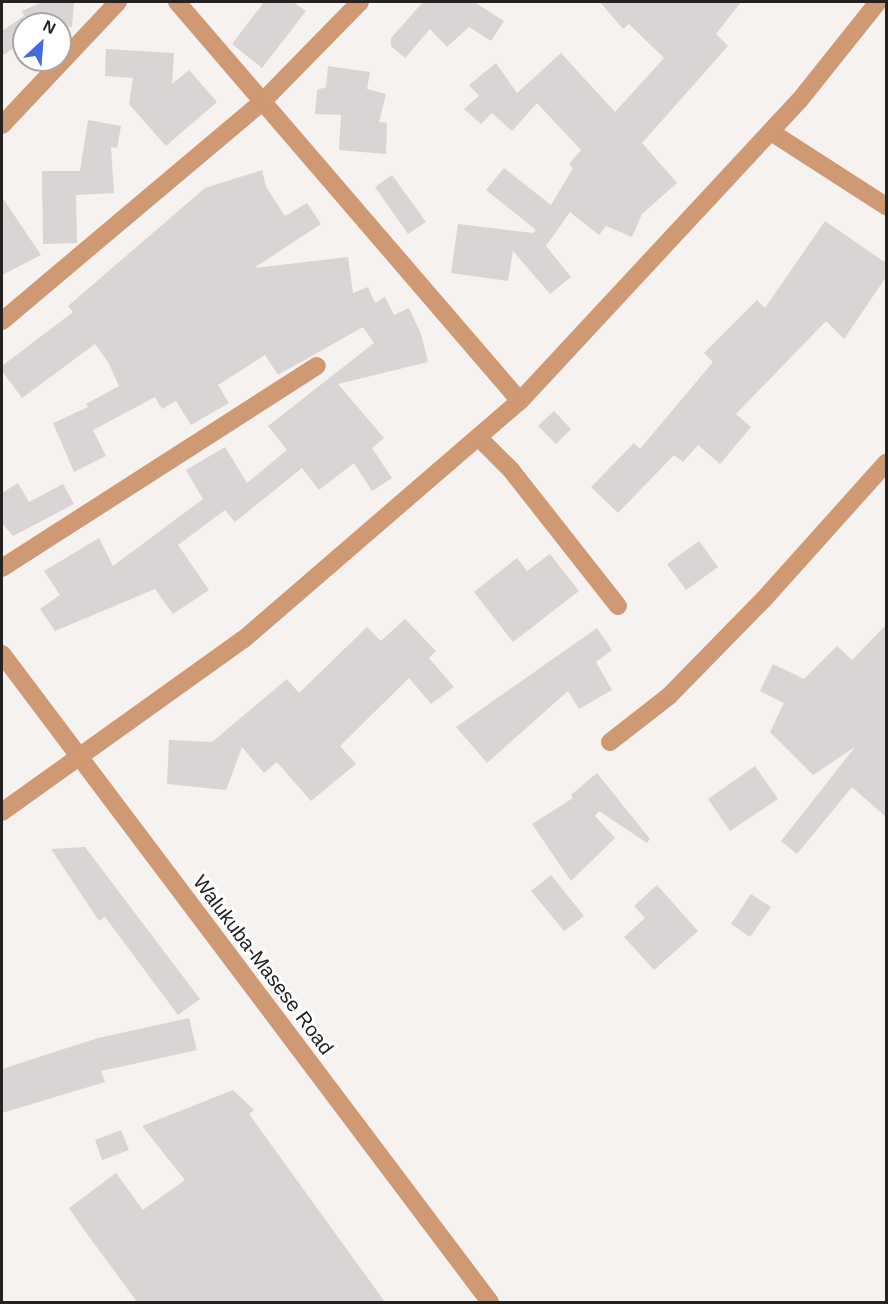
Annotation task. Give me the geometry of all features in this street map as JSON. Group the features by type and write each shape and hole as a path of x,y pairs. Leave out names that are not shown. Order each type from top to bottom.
{"street":[{"path":"2,125 118,2"},
{"path":"177,2 264,100 520,401"},
{"path":"2,321 264,100 360,2"},
{"path":"2,812 76,756 244,639 520,401 771,132 878,2"},
{"path":"771,132 886,206"},
{"path":"2,568 317,366"},
{"path":"478,437 511,470 618,606"},
{"path":"610,742 677,688 764,599 886,463"},
{"name":"Walukuba-Masese Road","path":"2,654 76,756 490,1302"}],"building":[{"path":"42,2 74,2 72,27 72,12 22,12"},
{"path":"264,2 293,2 306,11 262,68 232,44"},
{"path":"423,2 474,2 504,21 491,41 469,27 447,47 430,29 405,58 391,46 391,38"},
{"path":"600,2 741,2 716,34 728,46 642,143 677,183 642,214 632,237 606,226 599,235 570,212 546,246 571,277 550,294 513,251 508,281 451,273 458,224 533,233 536,230 486,190 504,168 551,205 573,168 569,164 581,150 537,103 512,131 492,113 481,124 464,109 479,96 469,85 496,63 517,93 561,53 615,112 664,58 629,24 623,29"},
{"path":"12,24 12,49 2,56 2,31"},
{"path":"106,49 174,53 172,84 189,70 217,102 166,146 129,104 133,78 105,76"},
{"path":"328,66 370,72 367,89 386,94 379,122 387,123 386,154 339,150 341,115 315,114 317,90 326,87"},
{"path":"88,120 121,126 117,148 111,147 114,193 76,195 77,243 43,244 42,171 80,171"},
{"path":"262,170 266,187 285,216 307,203 321,224 254,268 348,257 353,293 368,287 375,303 385,297 394,315 409,308 421,334 428,362 338,384 384,438 372,448 392,478 372,491 354,463 319,490 302,468 235,522 225,510 178,545 209,590 173,614 155,589 55,631 40,609 60,595 44,571 99,538 113,566 203,499 186,470 225,447 247,483 287,450 268,426 374,343 363,327 278,375 265,355 218,385 229,403 191,425 176,401 162,409 155,397 93,430 106,456 74,472 53,423 88,407 86,404 119,386 108,362 95,344 22,398 2,371 2,366 73,312 68,306 205,188"},
{"path":"392,175 426,222 408,234 375,187"},
{"path":"2,197 41,255 2,275"},
{"path":"825,221 886,263 886,277 844,339 826,321 736,414 751,427 720,464 698,445 683,462 674,455 618,513 591,487 634,443 640,449 713,362 704,353 757,300 765,308"},
{"path":"554,411 571,429 556,444 538,426"},
{"path":"18,483 29,502 63,484 74,504 13,536 2,523 2,493"},
{"path":"699,541 718,567 686,590 667,564"},
{"path":"550,554 579,591 513,642 474,592 517,558 527,571"},
{"path":"405,619 436,651 429,658 454,687 431,704 409,678 340,746 356,764 311,801 277,762 264,773 242,747 226,790 167,784 169,740 212,742 287,679 299,693 367,627 381,641"},
{"path":"886,625 886,817 852,787 797,854 781,841 855,747 813,775 770,732 784,703 760,691 773,664 804,679 837,646 852,660"},
{"path":"597,628 612,650 596,662 612,690 579,709 568,691 487,763 456,727"},
{"path":"755,766 778,799 730,831 708,799"},
{"path":"597,773 650,839 647,843 599,811 595,816 615,838 571,881 532,824 573,798 571,795"},
{"path":"85,847 200,999 178,1015 105,917 99,921 51,849"},
{"path":"551,875 584,916 564,931 531,891"},
{"path":"657,885 698,931 654,970 624,937 645,918 634,906"},
{"path":"751,894 771,907 750,937 731,924"},
{"path":"189,1018 197,1050 101,1071 105,1082 2,1113 2,1069 98,1038"},
{"path":"233,1090 254,1110 249,1114 385,1302 137,1302 82,1227 69,1208 116,1173 143,1210 185,1180 142,1126"},
{"path":"121,1130 129,1150 102,1160 95,1140"}]}
